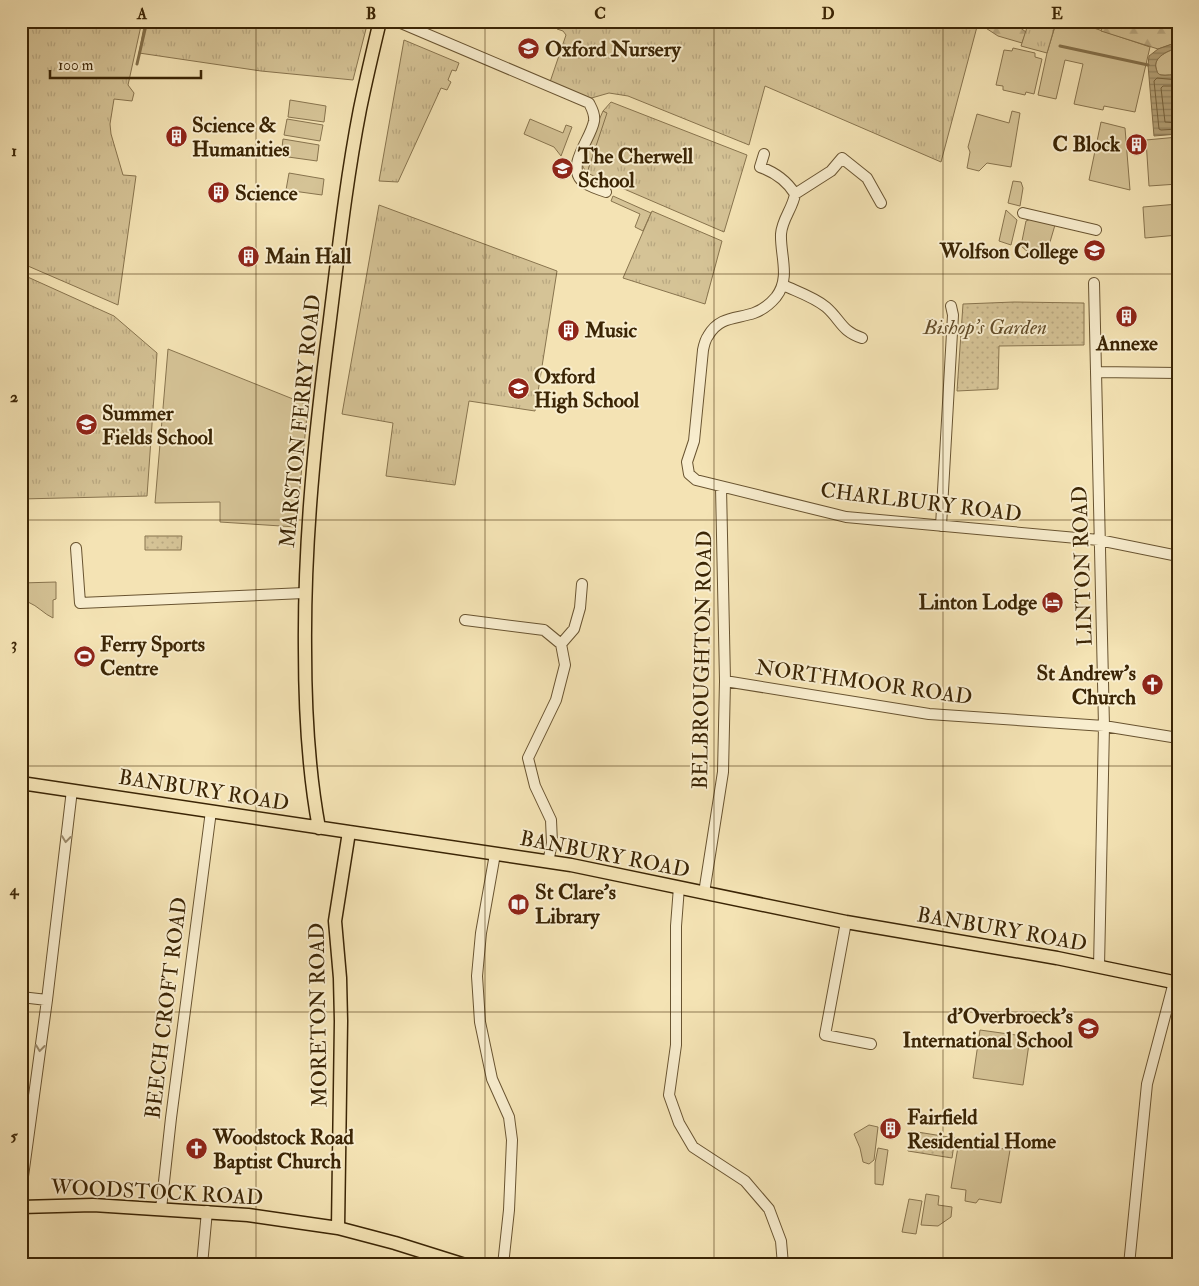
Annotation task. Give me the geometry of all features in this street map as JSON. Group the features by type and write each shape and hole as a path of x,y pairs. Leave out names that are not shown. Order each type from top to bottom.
{"main road":[{"name":"MARSTON FERRY ROAD","path":"319,828 312,791 307,725 304,593 312,470 334,281 360,109 380,21"},
{"name":"BANBURY ROAD","path":"21,783 548,862 846,922 1057,958 1176,983"},
{"name":"MORETON ROAD","path":"338,1228 342,1021 335,921 349,832"},
{"name":"WOODSTOCK ROAD","path":"21,1207 93,1205 248,1214 338,1228 395,1243 465,1265"}],"street":[{"path":"396,21 589,103 593,110 594,122 578,161 576,173 582,182 606,192"},
{"path":"764,154 756,167 770,171 783,180 795,194 794,201 783,222 781,233 783,285 819,302 834,314 851,334 862,338"},
{"path":"795,194 831,171 842,158 867,178 881,203"},
{"path":"1023,213 1096,230"},
{"name":"LINTON ROAD","path":"1094,283 1104,726 1099,967"},
{"name":"CHARLBURY ROAD","path":"783,285 776,297 762,308 755,312 731,317 716,326 708,336 703,350 694,441 687,462 689,474 696,480 846,517 1099,540 1178,556"},
{"path":"941,526 953,315 951,306"},
{"path":"1096,372 1178,373"},
{"name":"BELBROUGHTON ROAD","path":"704,893 723,772 725,681 721,487"},
{"path":"76,548 80,603 304,593"},
{"path":"561,644 574,629 580,608 582,584"},
{"path":"465,620 544,630 561,644 565,665 556,700 528,758 534,786 551,820 552,843 548,862"},
{"name":"NORTHMOOR ROAD","path":"725,681 929,714 1104,726 1178,738"},
{"path":"21,1190 47,1000 72,790"},
{"name":"BEECH CROFT ROAD","path":"161,1209 211,811"},
{"path":"495,854 477,976 480,1022 492,1079 509,1116 512,1140 509,1210 503,1265"},
{"path":"679,887 676,926 676,1045 669,1094 680,1123 693,1147 745,1180 769,1209 781,1240 783,1265"},
{"path":"846,922 825,1035 872,1044"},
{"path":"1129,1265 1147,1084 1176,983"},
{"path":"21,997 47,1000"},
{"path":"202,1265 207,1211"}],"green space":[{"path":"21,21 142,21 128,85 134,93 132,101 114,99 110,124 111,134 123,175 136,176 118,305 21,263"},
{"path":"145,21 368,21 353,80 261,71 139,53"},
{"path":"558,21 973,21 978,23 941,162 765,86 749,145 628,96 609,93 588,99 550,82 566,35 563,31 557,29"},
{"path":"979,21 1011,21 1026,32 1022,43 998,36 978,23"},
{"path":"1029,21 1056,22 1047,53 1021,46"},
{"path":"1052,21 1077,21 1150,47 1135,112 1104,106 1103,110 1074,104 1083,64 1065,60 1056,99 1038,95 1056,23"},
{"path":"1104,21 1171,21 1178,29 1178,42 1158,49 1101,31"},
{"path":"404,40 459,63 456,71 452,70 448,80 451,82 447,90 441,88 398,182 379,181"},
{"path":"1013,48 1035,53 1035,57 1042,59 1034,94 1026,92 1025,95 1003,90 1003,86 996,85 1004,50 1012,51"},
{"path":"1178,48 1178,75 1159,74 1156,64 1159,57 1166,52"},
{"path":"290,100 326,106 324,122 288,117"},
{"path":"611,102 747,155 724,232 587,173 607,113 603,111"},
{"path":"603,111 608,113 587,173 583,167 582,159"},
{"path":"1012,111 1020,113 1011,167 987,163 979,171 967,168 970,152 968,147 977,114 1009,123"},
{"path":"287,119 323,125 320,141 284,135"},
{"path":"530,119 563,133 566,125 572,127 561,156 554,147 524,134"},
{"path":"1101,122 1125,128 1130,190 1089,180"},
{"path":"1178,137 1178,184 1149,186 1146,140"},
{"path":"283,139 319,145 317,161 281,156"},
{"path":"289,173 324,179 322,195 286,190"},
{"path":"1013,181 1021,182 1023,188 1020,206 1008,203"},
{"path":"613,196 651,213 643,231 635,227 640,214 611,201"},
{"path":"1178,204 1178,235 1145,238 1143,207"},
{"path":"379,205 557,271 535,411 469,401 455,485 386,476 393,423 342,414"},
{"path":"1006,210 1017,220 1011,245 999,241"},
{"path":"652,211 722,241 705,304 623,278"},
{"path":"1031,219 1055,225 1045,259 1029,253 1021,246 1026,221"},
{"name":"Summer Fields School","path":"21,274 114,316 157,353 147,496 21,499"},
{"name":"Bishop's Garden","path":"1014,302 1084,303 1084,345 999,346 998,389 957,391 963,304"},
{"path":"168,349 308,405 296,527 220,522 220,502 155,503"},
{"path":"145,536 182,536 181,550 145,550"},
{"path":"56,582 53,618 28,602 21,606 21,583"},
{"path":"980,1030 1030,1037 1023,1085 973,1078"},
{"path":"869,1125 878,1127 874,1160 869,1164 863,1162 854,1134"},
{"path":"911,1131 955,1138 952,1158 908,1151"},
{"path":"959,1141 1010,1150 1001,1203 979,1199 976,1203 965,1201 966,1190 951,1188"},
{"path":"878,1148 888,1150 883,1185 875,1184 875,1163"},
{"path":"926,1194 939,1196 938,1205 952,1207 951,1217 938,1226 921,1225"},
{"path":"909,1199 922,1201 916,1234 902,1232"}],"water":[{"path":"1178,42 1178,48 1170,50 1159,57 1156,68 1160,75 1178,75 1178,134 1154,136 1148,65 1149,56 1158,49"}],"waterway":[{"path":"137,64 147,21"},
{"path":"1060,46 1148,65"}],"place":[{"name":"Oxford Nursery","path":"529,49"},
{"name":"Science & Humanities","path":"176,137"},
{"name":"C Block","path":"1136,144"},
{"name":"The Cherwell School","path":"562,168"},
{"name":"Science","path":"219,193"},
{"name":"Wolfson College","path":"1094,251"},
{"name":"Main Hall","path":"249,256"},
{"name":"Annexe","path":"1127,316"},
{"name":"Music","path":"569,330"},
{"name":"Oxford High School","path":"518,388"},
{"name":"Summer Fields School","path":"86,425"},
{"name":"Linton Lodge","path":"1053,602"},
{"name":"Ferry Sports Centre","path":"84,656"},
{"name":"St Andrew's Church","path":"1152,685"},
{"name":"St Clare's Library","path":"519,904"},
{"name":"d'Overbroeck's International School","path":"1089,1028"},
{"name":"Fairfield Residential Home","path":"891,1129"},
{"name":"Woodstock Road Baptist Church","path":"197,1149"}]}
